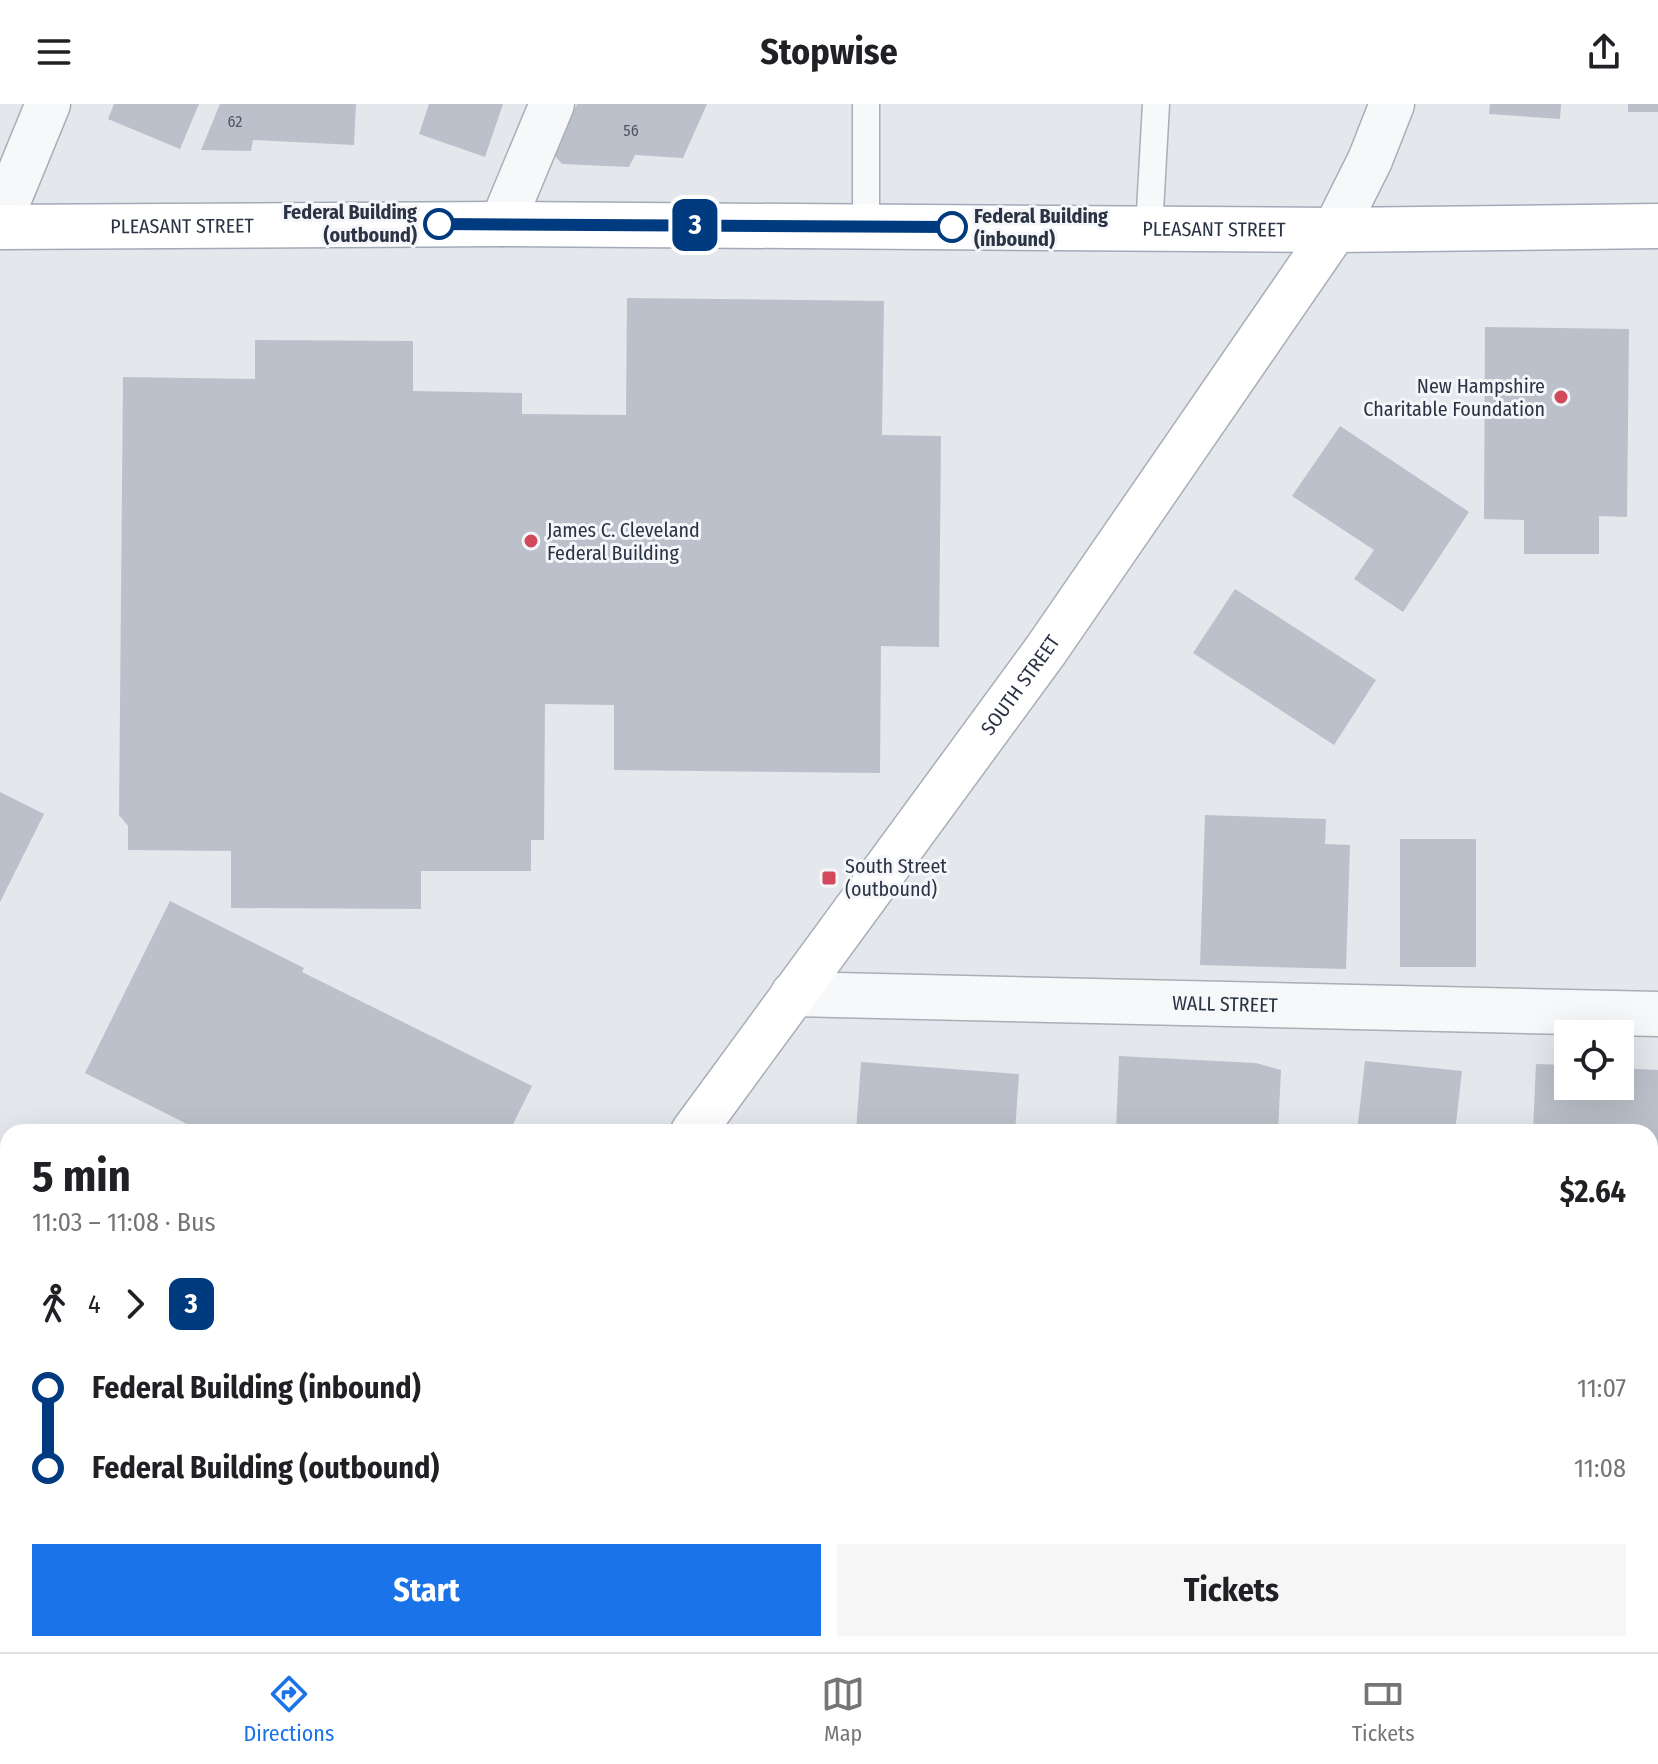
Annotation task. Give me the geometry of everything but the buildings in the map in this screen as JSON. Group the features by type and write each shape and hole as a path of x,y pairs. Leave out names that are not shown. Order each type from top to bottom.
{"main road":[{"name":"PLEASANT STREET","path":"0,227 502,224 1335,230 1658,226"},
{"name":"SOUTH STREET","path":"699,1124 1046,650 1335,230"}],"street":[{"path":"0,221 48,104"},
{"path":"502,224 552,104"},
{"path":"1335,230 1370,160 1392,104"},
{"name":"WALL STREET","path":"793,994 1658,1014"}],"lane":[{"path":"866,104 866,226"},
{"path":"1149,229 1156,104"}],"bus line":[{"name":"3","path":"439,224 952,227"}],"place":[{"name":"Federal Building (outbound)","path":"439,224"},
{"name":"Federal Building (inbound)","path":"952,227"},
{"name":"New Hampshire Charitable Foundation","path":"1561,397"},
{"name":"James C. Cleveland Federal Building","path":"531,541"},
{"name":"South Street (outbound)","path":"829,878"}]}
